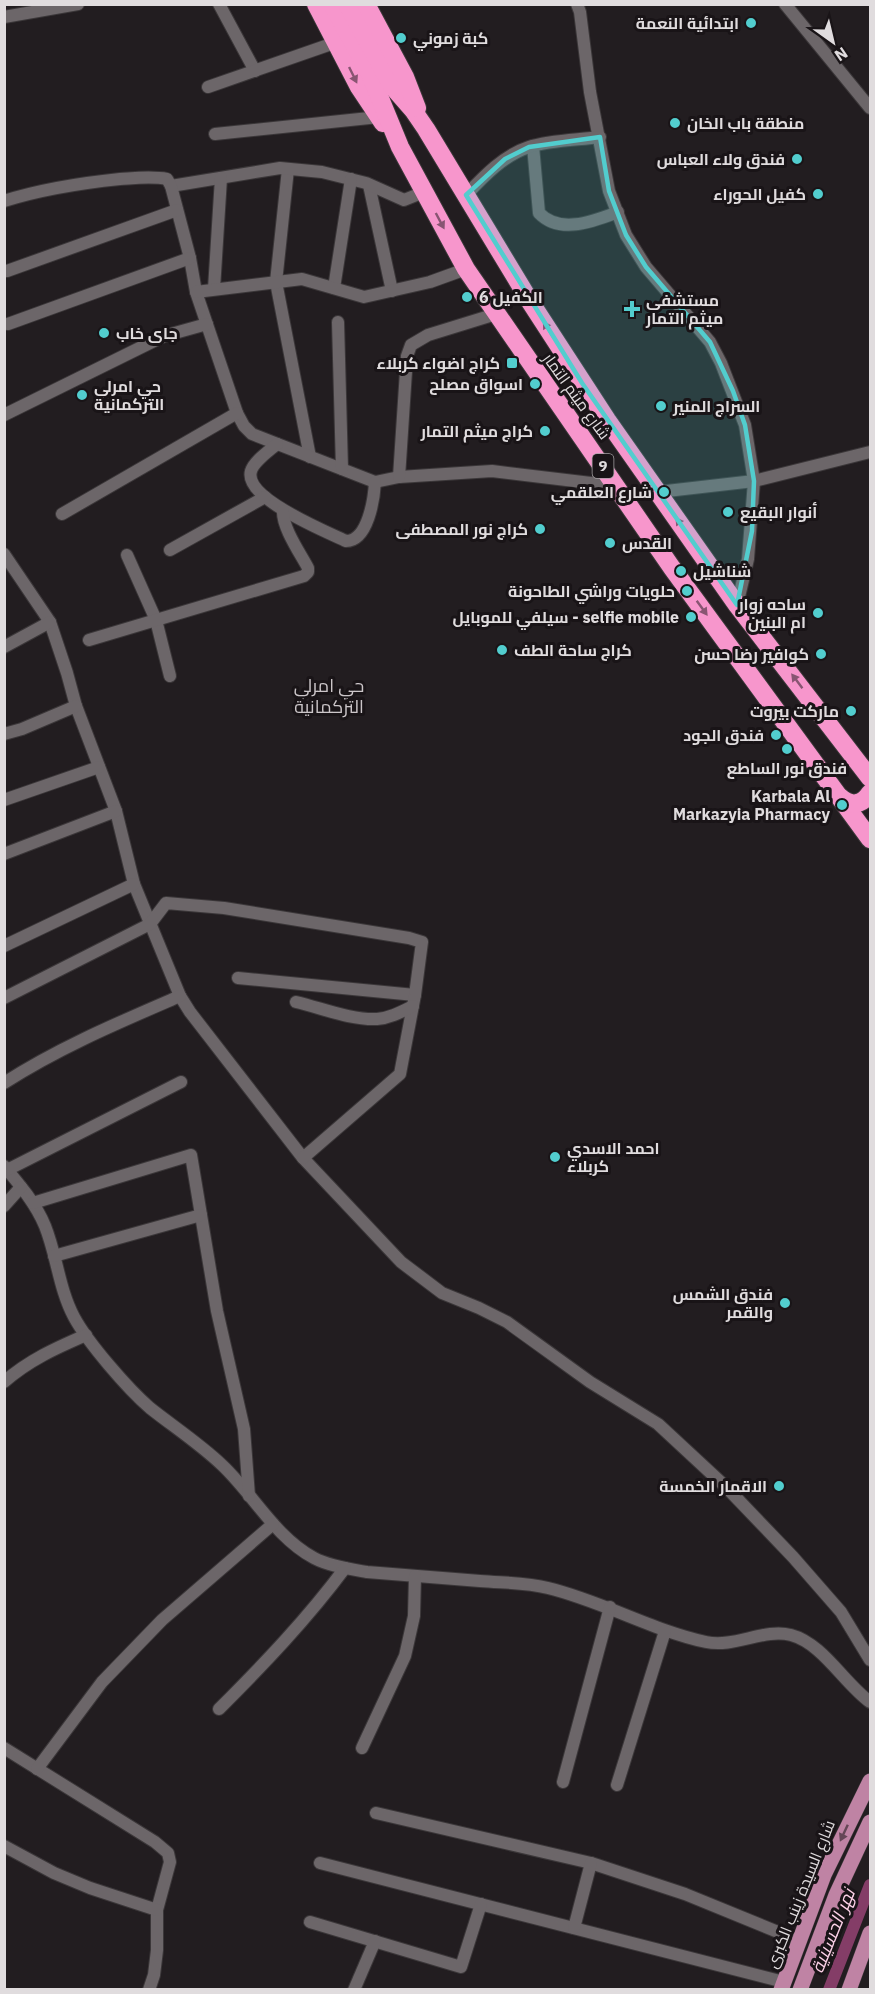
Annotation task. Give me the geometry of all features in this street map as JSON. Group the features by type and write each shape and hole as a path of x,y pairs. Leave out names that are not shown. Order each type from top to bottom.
{"highway":[{"path":"316,4 359,87 400,147"},
{"name":"9","path":"332,4 376,71"},
{"name":"9","path":"347,4 376,71"},
{"path":"366,4 405,77 426,129"},
{"name":"شارع ميثم التمار","path":"376,71 393,86 426,129 607,420 737,604 870,778"},
{"name":"شارع ميثم التمار","path":"376,71 400,147 466,268 672,568 870,839"},
{"path":"556,401 563,405 572,404 579,399 582,383"},
{"path":"580,434 587,421 593,418 607,420"},
{"path":"840,797 846,802 860,803 866,800 870,793"}],"main road":[{"name":"شارع السيدة زينب الكبرى","path":"782,1986 824,1875 870,1780"},
{"name":"شارع السيدة زينب الكبرى","path":"800,1989 840,1886 870,1822"},
{"path":"849,1989 870,1933"}],"street":[{"path":"4,17 78,4"},
{"path":"219,4 255,71"},
{"path":"577,4 590,92 609,191 626,235 646,267 710,342 721,363 745,425 754,481 748,559 737,604"},
{"path":"785,4 870,108"},
{"path":"208,87 337,42"},
{"path":"216,134 379,117"},
{"path":"466,195 483,176 505,159 533,146 600,137"},
{"path":"533,146 539,213 545,219 565,224 580,224 618,212"},
{"path":"171,186 280,168 322,172 351,179 369,184 404,200 424,192"},
{"path":"288,169 276,282 310,457"},
{"path":"4,201 32,192 86,182 130,178 160,177 167,179 171,186 190,258 196,292 237,413 244,426 252,434 375,482 399,477 492,471 616,486"},
{"path":"214,289 221,178"},
{"path":"334,288 351,179"},
{"path":"369,184 392,291"},
{"path":"7,272 177,210"},
{"path":"8,324 190,258"},
{"path":"196,292 302,279 364,297 430,282 466,268"},
{"path":"399,477 406,356 411,345 429,335 496,314"},
{"path":"338,322 342,469"},
{"path":"4,415 164,336 207,324"},
{"path":"62,514 237,413"},
{"path":"277,444 251,469 250,476 253,483 265,497 283,511 346,541 353,541 359,536 367,522 374,498 375,482"},
{"path":"658,492 754,481 870,452"},
{"path":"170,550 265,497"},
{"path":"89,640 304,576 308,568 282,517 283,511"},
{"path":"4,554 50,622 76,706 116,811 134,884 180,996 303,1158 401,1262 442,1293 507,1322 590,1382 658,1424 727,1488 793,1557 841,1612 870,1660"},
{"path":"127,555 156,620 170,676"},
{"path":"4,647 50,622"},
{"path":"4,734 22,729 76,706"},
{"path":"4,800 99,767"},
{"path":"4,854 116,811"},
{"path":"4,946 134,884"},
{"path":"4,998 150,924 166,903 224,908 422,942 414,1001 400,1074 303,1158"},
{"path":"238,978 414,1001"},
{"path":"4,1083 36,1062 95,1032 180,996"},
{"path":"297,1002 361,1018 378,1019 394,1016 414,1001"},
{"path":"181,1082 6,1168 33,1203 45,1225 63,1291 74,1317 86,1335 133,1392 222,1465 273,1524 294,1544 315,1559 367,1572 532,1584 610,1607 665,1630 708,1642 729,1643 779,1634 791,1635 806,1642 819,1652 858,1693 870,1702"},
{"path":"33,1203 190,1155 217,1311 244,1429 249,1496"},
{"path":"4,1206 21,1187"},
{"path":"54,1256 201,1215"},
{"path":"4,1382 21,1367 39,1356 86,1335"},
{"path":"36,1769 102,1682 162,1620 273,1524"},
{"path":"219,1709 286,1641 322,1600 345,1568"},
{"path":"362,1748 405,1656 414,1616 415,1576"},
{"path":"563,1782 610,1607"},
{"path":"617,1785 665,1630"},
{"path":"4,1748 155,1842 168,1853 170,1862 157,1910 157,1950 154,1975 149,1989"},
{"path":"376,1813 591,1863 685,1894 800,1941"},
{"path":"4,1846 63,1877 157,1910"},
{"path":"320,1863 574,1928 782,1986"},
{"path":"574,1928 591,1863"},
{"path":"310,1922 460,1966 481,1904"},
{"path":"354,1989 375,1941"}],"highlighted area":[{"path":"600,137 609,191 626,235 646,267 710,342 733,391 745,425 754,481 752,531 737,605 582,383 466,195 505,159 529,147"}],"waterway":[{"name":"نهر الحسينية","path":"829,1990 870,1885"}],"place":[{"name":"ابتدائية النعمة","path":"751,23"},
{"name":"كبة زموني","path":"401,38"},
{"name":"منطقة باب الخان","path":"675,123"},
{"name":"فندق ولاء العباس","path":"797,159"},
{"name":"كفيل الحوراء","path":"818,194"},
{"name":"الكفيل 6","path":"467,297"},
{"name":"مستشفى ميثم التمار","path":"632,309"},
{"name":"جای خاب","path":"104,333"},
{"name":"كراج اضواء كربلاء","path":"512,363"},
{"name":"اسواق مصلح","path":"535,384"},
{"name":"حي امرلي التركمانية","path":"82,395"},
{"name":"السراج المنير","path":"661,406"},
{"name":"كراج ميثم التمار","path":"545,431"},
{"name":"شارع العلقمي","path":"664,492"},
{"name":"أنوار البقيع","path":"728,512"},
{"name":"كراج نور المصطفى","path":"540,529"},
{"name":"القدس","path":"610,543"},
{"name":"شناشيل","path":"681,571"},
{"name":"حلويات وراشي الطاحونة","path":"687,591"},
{"name":"ساحه زوار ام البنين","path":"818,613"},
{"name":"سيلفي للموبايل - selfie mobile","path":"691,617"},
{"name":"كراج ساحة الطف","path":"502,650"},
{"name":"كوافير رضا حسن","path":"821,654"},
{"name":"ماركت بيروت","path":"851,711"},
{"name":"فندق الجود","path":"776,735"},
{"name":"فندق نور الساطع","path":"787,749"},
{"name":"Karbala Al Markazyia Pharmacy","path":"842,805"},
{"name":"احمد الاسدي كربلاء","path":"555,1157"},
{"name":"فندق الشمس والقمر","path":"785,1303"},
{"name":"الاقمار الخمسة","path":"779,1486"}],"district":[{"name":"حي امرلي التركمانية","path":"329,696"}]}
